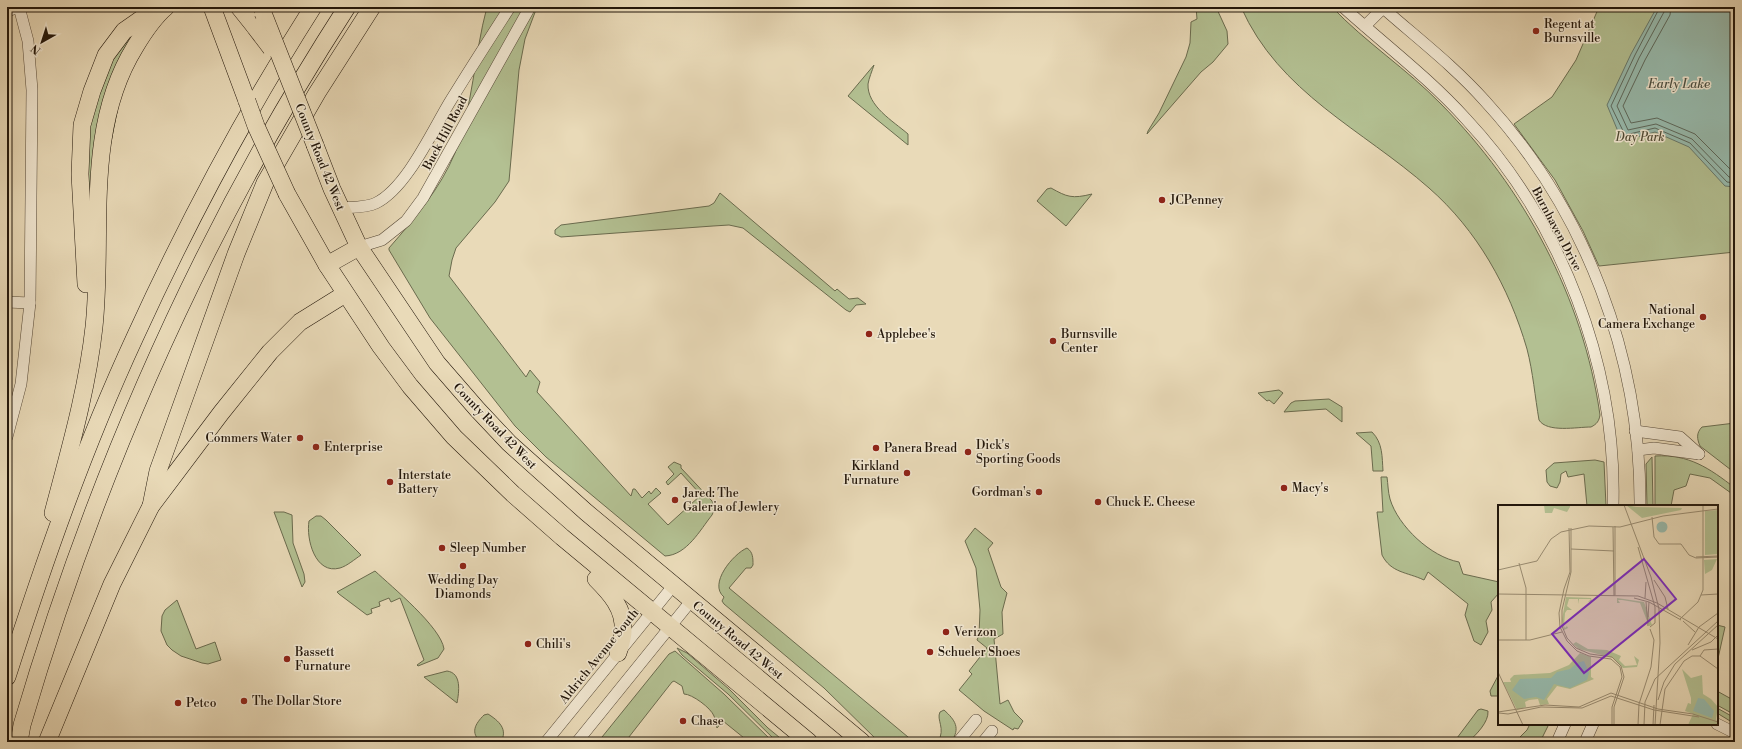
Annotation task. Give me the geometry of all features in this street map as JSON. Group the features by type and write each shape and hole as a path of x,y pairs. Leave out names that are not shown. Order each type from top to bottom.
{"highway":[{"path":"89,365 88,306 80,167 82,125 92,91 106,55 124,31 159,7"},
{"path":"21,633 78,418 89,365 96,306 101,160 105,124 115,90 130,55 149,25 166,7"},
{"path":"212,7 256,126 287,194 345,294 410,386 454,437 612,594 619,608 622,619 623,630 618,653"},
{"name":"County Road 42 West","path":"238,7 260,16 284,66 340,208 359,247 437,363 493,426 542,474 673,586 862,742"},
{"path":"7,677 21,633 76,479 135,337 196,213 241,128 313,7"},
{"path":"19,742 24,718 56,613 110,467 160,352 195,277 241,186 291,98 347,7"},
{"path":"151,506 158,471 236,254 265,183 317,92 372,7"},
{"path":"327,265 359,247"},
{"path":"47,742 112,584 151,506 221,412 270,352 300,322 345,294"},
{"path":"513,494 670,628 804,739 812,742"}],"street":[{"path":"7,11 19,7 28,41 32,90 30,303 21,384 7,437"},
{"name":"Buck Hill Road","path":"340,208 365,206 377,203 390,193 405,176 419,156 452,98 510,7"},
{"name":"Buck Hill Road","path":"359,247 382,240 406,221 423,198 530,7"},
{"name":"Burnhaven Drive","path":"1343,7 1430,84 1467,120 1512,175 1541,222 1571,283 1595,352 1606,401 1614,475 1613,505"},
{"name":"Burnhaven Drive","path":"1383,7 1449,65 1486,101 1520,141 1561,204 1574,227 1596,273 1613,323 1626,372 1638,450 1640,505"},
{"path":"1365,26 1383,7"},
{"path":"7,302 30,303"},
{"path":"1635,431 1680,437 1699,454 1654,448 1638,450"},
{"name":"Aldrich Avenue South","path":"546,742 673,586"},
{"path":"577,742 692,601"},
{"path":"958,742 976,720"},
{"path":"1557,742 1565,725"},
{"path":"1585,742 1593,725"},
{"path":"1718,725 1735,734"},
{"path":"983,742 992,732"}],"green space":[{"path":"487,7 537,7 525,39 519,70 509,181 495,202 456,248 449,276 526,377 530,370 540,382 537,392 631,496 633,489 635,489 642,498 649,491 651,494 656,488 661,493 648,504 668,525 701,495 681,473 668,485 666,482 674,474 668,467 674,462 681,465 681,468 712,501 715,508 712,515 692,541 686,547 673,555 665,556 546,457 515,426 430,318 389,250 389,248 434,191 455,153 466,118"},
{"path":"1196,7 1216,7 1227,31 1228,44 1213,62 1201,72 1147,134 1159,113 1186,57 1190,43 1191,22 1197,19"},
{"path":"1241,7 1332,7 1358,32 1428,91 1471,137 1498,171 1523,208 1545,247 1564,287 1580,328 1592,371 1600,415 1595,425 1591,427 1555,428 1543,424 1539,420 1529,358 1520,326 1501,282 1476,241 1462,222 1429,188 1324,108 1300,87 1277,63 1257,37"},
{"name":"Day Park","path":"1599,7 1735,7 1735,252 1599,266 1583,231 1555,180 1514,124 1552,97 1576,60"},
{"path":"128,35 132,37 93,232 85,184 86,139 104,71"},
{"path":"874,65 868,84 869,92 876,106 908,134 908,145 848,96"},
{"path":"1051,188 1074,197 1092,194 1066,226 1037,201 1047,189"},
{"path":"720,193 835,291 837,289 849,299 858,298 866,304 856,305 850,312 846,310 743,228 729,225 561,237 555,234 555,230 561,225 709,206 714,203"},
{"path":"1279,390 1283,393 1274,404 1269,400 1267,401 1258,393"},
{"path":"1329,399 1342,407 1342,422 1326,409 1284,412 1291,403 1295,401"},
{"path":"1735,423 1735,473 1700,446 1698,436 1702,427"},
{"path":"1372,432 1376,436 1380,445 1383,471 1373,471 1371,446 1356,433"},
{"path":"1655,456 1678,457 1698,464 1716,474 1735,488 1731,493 1710,478 1690,474 1686,486 1674,490 1671,505 1655,505"},
{"path":"1652,457 1653,505 1647,505 1646,464"},
{"path":"1595,460 1604,462 1606,505 1587,505 1584,474 1568,477 1566,471 1561,474 1560,482 1557,488 1550,486 1547,482 1546,470 1554,463"},
{"path":"1381,477 1387,477 1389,496 1394,509 1400,520 1417,539 1438,554 1459,562 1463,574 1498,582 1498,594 1491,602 1492,610 1486,621 1488,632 1481,645 1474,641 1465,615 1468,604 1428,572 1424,580 1395,569 1386,561 1382,555 1377,512 1383,512"},
{"path":"274,512 284,512 292,515 293,543 304,574 305,582 302,587"},
{"path":"316,516 321,516 326,520 361,555 340,568 331,569 318,561 311,546 308,528 309,521"},
{"path":"975,528 993,543 988,549 1001,587 1007,593 1002,612 1003,634 994,639 1000,704 1008,700 1014,712 1023,721 1018,729 1014,728 1013,730 984,711 959,690 972,674 969,671 987,648 977,640 979,635 980,610 976,568 965,541"},
{"path":"747,548 752,553 753,565 751,568 746,568 729,588 914,742 879,742 824,688 724,604 722,601 724,597 720,591 719,585 721,577 724,570 735,556"},
{"path":"375,571 415,608 434,630 441,640 444,649 438,658 418,666 417,665 424,660 400,598 391,602 389,598 379,602 380,606 371,609 372,613 367,615 337,592"},
{"path":"177,600 196,649 215,642 221,660 208,664 202,663 181,656 167,645 161,631 162,616 165,610"},
{"path":"1718,625 1725,627 1718,658"},
{"path":"677,648 687,653 729,689 768,728 785,742 777,742 728,694 682,655"},
{"path":"675,651 724,694 773,742 749,742 723,721 717,728 714,716 709,709 696,699 684,694 682,686 674,681 625,742 598,742 669,654"},
{"path":"447,671 452,672 457,679 459,689 457,703 424,677"},
{"path":"1498,676 1498,696 1491,696 1490,691"},
{"path":"1718,692 1735,701 1735,715 1718,706"},
{"path":"1481,709 1488,711 1488,715 1478,732 1468,742 1454,742 1478,710"},
{"path":"1718,709 1735,718 1735,724 1718,714"},
{"path":"944,710 954,721 956,728 956,732 951,742 938,742 941,733 939,715 940,712"},
{"path":"488,714 499,723 503,729 503,737 501,742 481,742 476,735 476,725 484,715"},
{"path":"1530,725 1548,725 1540,742 1515,742 1527,730"}],"water":[{"name":"Early Lake","path":"1657,7 1735,7 1735,187 1725,186 1689,147 1655,132 1622,141 1607,105 1631,54"}],"place":[{"name":"Regent at Burnsville","path":"1536,31"},
{"name":"JCPenney","path":"1162,200"},
{"name":"National Camera Exchange","path":"1703,317"},
{"name":"Applebee's","path":"869,334"},
{"name":"Burnsville Center","path":"1053,341"},
{"name":"Commers Water","path":"300,438"},
{"name":"Enterprise","path":"316,447"},
{"name":"Panera Bread","path":"876,448"},
{"name":"Dick's Sporting Goods","path":"968,452"},
{"name":"Kirkland Furnature","path":"907,473"},
{"name":"Interstate Battery","path":"390,482"},
{"name":"Macy's","path":"1284,488"},
{"name":"Gordman's","path":"1039,492"},
{"name":"Jared: The Galeria of Jewlery","path":"675,500"},
{"name":"Chuck E. Cheese","path":"1098,502"},
{"name":"Sleep Number","path":"442,548"},
{"name":"Wedding Day Diamonds","path":"463,566"},
{"name":"Verizon","path":"946,632"},
{"name":"Chili's","path":"528,644"},
{"name":"Schueler Shoes","path":"930,652"},
{"name":"Bassett Furnature","path":"287,659"},
{"name":"The Dollar Store","path":"244,701"},
{"name":"Petco","path":"178,703"},
{"name":"Chase","path":"683,721"}]}
